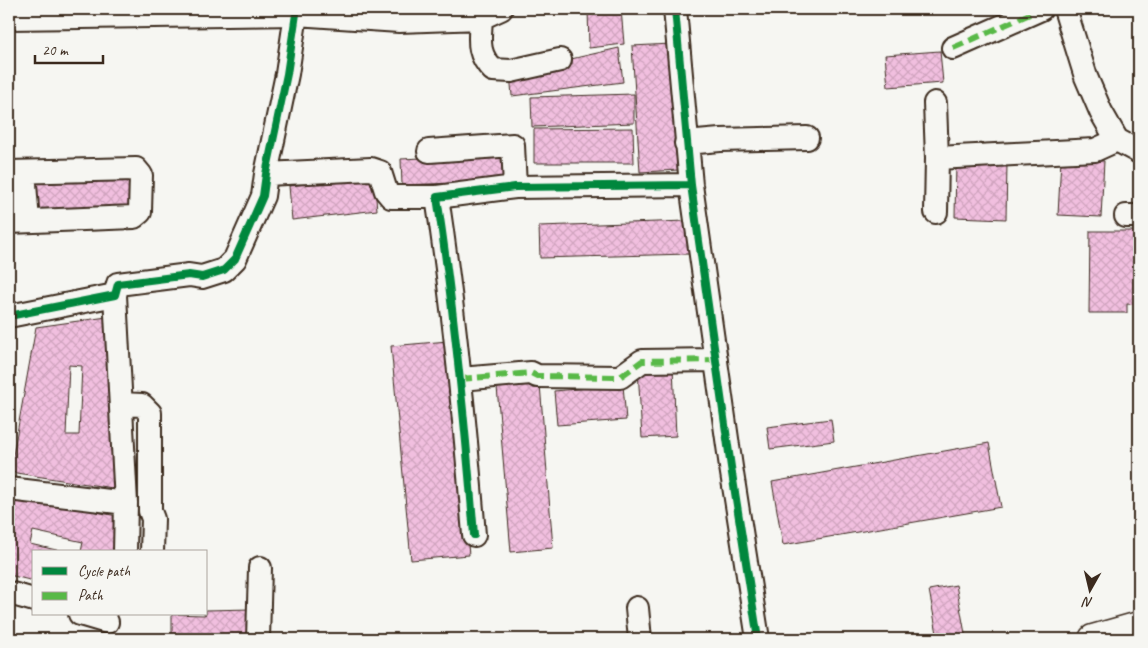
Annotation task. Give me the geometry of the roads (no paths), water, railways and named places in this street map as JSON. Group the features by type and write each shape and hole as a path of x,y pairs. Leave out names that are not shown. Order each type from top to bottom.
{"main road":[{"path":"1093,639 1139,626"}],"street":[{"path":"675,9 691,185 731,467 758,639"},
{"path":"953,48 1041,9"},
{"path":"1064,9 1086,77 1101,112 1117,140 1139,152"},
{"path":"9,18 296,14 399,21 491,13 480,49 484,62 493,70 511,71 560,60"},
{"path":"124,550 126,503 115,295 118,284 189,275 202,277 224,270 235,259 263,196 287,74 296,14"},
{"path":"935,103 936,212"},
{"path":"686,143 720,140 807,138"},
{"path":"937,158 1095,150 1117,140"},
{"path":"429,151 513,145 515,187"},
{"path":"136,169 141,174 140,212 134,216 18,222 16,172 136,169"},
{"path":"266,174 371,169 380,172 386,191 391,198 437,197 515,187 691,185"},
{"path":"437,197 449,276 474,535"},
{"path":"9,316 115,295"},
{"path":"460,378 531,372 537,376 620,377 642,362 716,360"},
{"path":"121,404 142,404 150,412 152,550"},
{"path":"9,489 126,503"},
{"path":"258,639 260,568"},
{"path":"9,593 32,599"},
{"path":"637,608 640,639"},
{"path":"87,616 107,622"}]}
